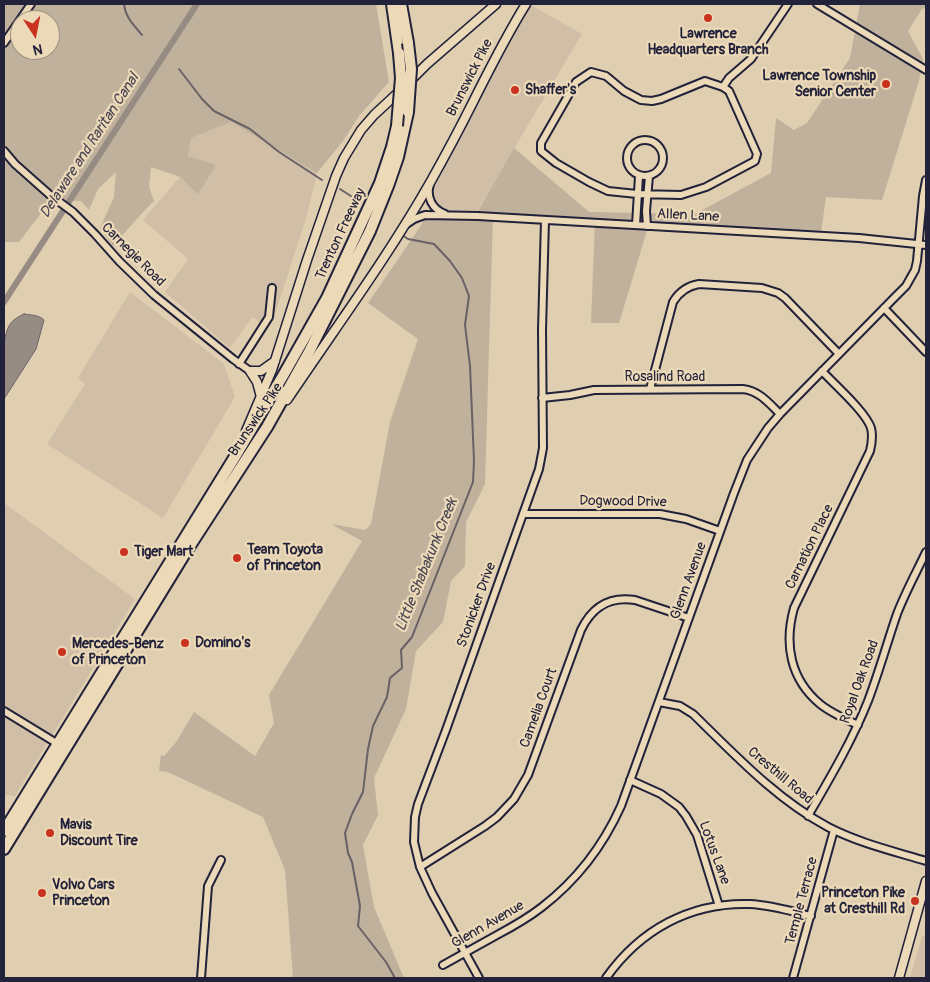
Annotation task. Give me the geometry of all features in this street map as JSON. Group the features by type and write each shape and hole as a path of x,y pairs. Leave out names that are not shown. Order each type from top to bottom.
{"highway":[{"name":"Trenton Freeway","path":"236,455 327,298 380,183 392,146 402,78 392,4"},
{"name":"Trenton Freeway","path":"267,427 309,352 370,230 398,157 408,112 411,69 401,4"},
{"name":"Brunswick Pike","path":"4,849 184,555 267,427"},
{"name":"Brunswick Pike","path":"4,831 236,455"}],"main road":[{"name":"Brunswick Pike","path":"236,455 275,360 336,176 352,144 374,115 427,64 496,4"},
{"name":"Brunswick Pike","path":"267,427 404,227 456,136 505,40 526,4"},
{"path":"250,371 261,371 275,360"},
{"path":"250,371 257,382 261,397"},
{"path":"899,978 926,881"}],"street":[{"path":"4,43 30,4"},
{"path":"723,87 729,78 751,59 788,4"},
{"path":"817,4 926,70"},
{"path":"591,72 606,76 624,91 641,100 652,101 661,99 705,81 723,87 729,91 757,154 755,161 706,187 681,195 648,195 608,191 556,164 541,151 541,143 576,82 591,72"},
{"path":"643,140 654,143 659,147 663,158 660,169 649,176 639,176 633,173 629,168 626,156 632,145 643,140"},
{"name":"Carnegie Road","path":"4,151 41,188 73,212 149,290 250,371"},
{"path":"636,225 639,176"},
{"path":"646,226 649,176"},
{"name":"Glenn Avenue","path":"443,965 527,918 541,908 582,871 604,840 621,806 747,460 763,435 780,414 906,286 917,261 926,180"},
{"path":"430,182 429,194 433,205 442,213 448,215"},
{"name":"Allen Lane","path":"404,227 420,216 448,215 858,238 926,245"},
{"name":"Stonicker Drive","path":"479,978 420,867 414,842 414,830 418,804 539,469 543,448 542,330 545,220"},
{"path":"650,389 673,302 681,291 693,285 754,287 769,290 784,298 839,354"},
{"path":"239,364 269,318 272,288"},
{"path":"884,308 926,352"},
{"name":"Carnation Place","path":"822,371 864,415 871,429 872,444 794,608 790,622 789,646 794,668 799,679 809,692 828,710 858,725"},
{"name":"Rosalind Road","path":"542,398 570,396 594,390 748,390 761,395 780,414"},
{"name":"Dogwood Drive","path":"523,514 660,514 686,519 720,531"},
{"name":"Royal Oak Road","path":"808,816 858,725 875,682 897,615 926,552"},
{"name":"Camelia Court","path":"420,867 485,826 514,799 528,775 581,630 596,609 611,601 627,599 689,618"},
{"name":"Cresthill Road","path":"658,702 687,709 766,784 808,816 834,830 872,845 926,861"},
{"path":"4,711 58,744"},
{"name":"Lotus Lane","path":"630,780 661,794 679,807 686,816 697,835 719,906"},
{"name":"Temple Terrace","path":"793,978 834,830"},
{"path":"201,978 208,886 221,860"},
{"path":"606,978 633,946 658,928 689,913 719,906 751,904 810,916"}],"shaded area":[{"path":"4,4 376,4 389,82 359,116 343,141 317,173 231,122 191,138 188,156 216,165 198,194 180,177 151,167 149,187 154,201 113,246 100,228 114,197 116,172 98,189 89,210 81,201 48,199 48,204 19,242 4,242"},
{"path":"529,4 582,34 474,216 441,213 433,205 430,182"},
{"path":"860,4 926,4 926,8 922,9 908,31 923,59 919,81 882,200 826,197 821,233 649,224 619,323 591,323 595,221 493,215 485,484 466,522 465,566 451,581 443,622 416,651 406,709 374,778 378,815 363,845 374,907 404,978 293,978 285,870 263,817 168,772 159,771 161,755 164,756 177,741 194,712 255,756 274,723 269,695 362,541 331,524 365,530 371,524 390,422 418,339 368,303 420,227 428,212 475,216 514,148 589,212 695,214 771,173 776,118 794,130 807,123 850,58"},
{"path":"231,122 317,173 306,219 274,317 267,327 252,317 230,348 165,292 188,259 143,220 180,177 199,193 188,156 191,138"},
{"path":"130,292 224,364 235,397 163,518 47,444 85,384 78,378"},
{"path":"24,314 37,316 44,320 36,349 4,399 4,341 9,326"},
{"path":"4,503 135,599 15,796 4,795"},
{"path":"922,936 926,936 926,978 910,978"}],"waterway":[{"name":"Little Shabakunk Creek","path":"124,4 128,17 142,35"},
{"name":"Delaware and Raritan Canal","path":"4,302 197,4"},
{"name":"Little Shabakunk Creek","path":"179,69 202,99 214,111 250,129 279,152 322,180"},
{"name":"Little Shabakunk Creek","path":"340,189 357,200"},
{"name":"Little Shabakunk Creek","path":"395,978 386,962 358,926 360,906 345,833 363,792 373,726 387,697 390,678 402,668 401,650 412,637 473,482 474,461 470,366 465,325 469,296 462,278 450,261 434,244 408,239 402,235"}],"place":[{"name":"Lawrence Headquarters Branch","path":"708,18"},
{"name":"Lawrence Township Senior Center","path":"886,84"},
{"name":"Shaffer's","path":"515,90"},
{"name":"Tiger Mart","path":"124,552"},
{"name":"Team Toyota of Princeton","path":"237,558"},
{"name":"Domino's","path":"185,643"},
{"name":"Mercedes-Benz of Princeton","path":"62,652"},
{"name":"Mavis Discount Tire","path":"50,833"},
{"name":"Volvo Cars Princeton","path":"42,893"},
{"name":"Princeton Pike at Cresthill Rd","path":"915,901"}]}
